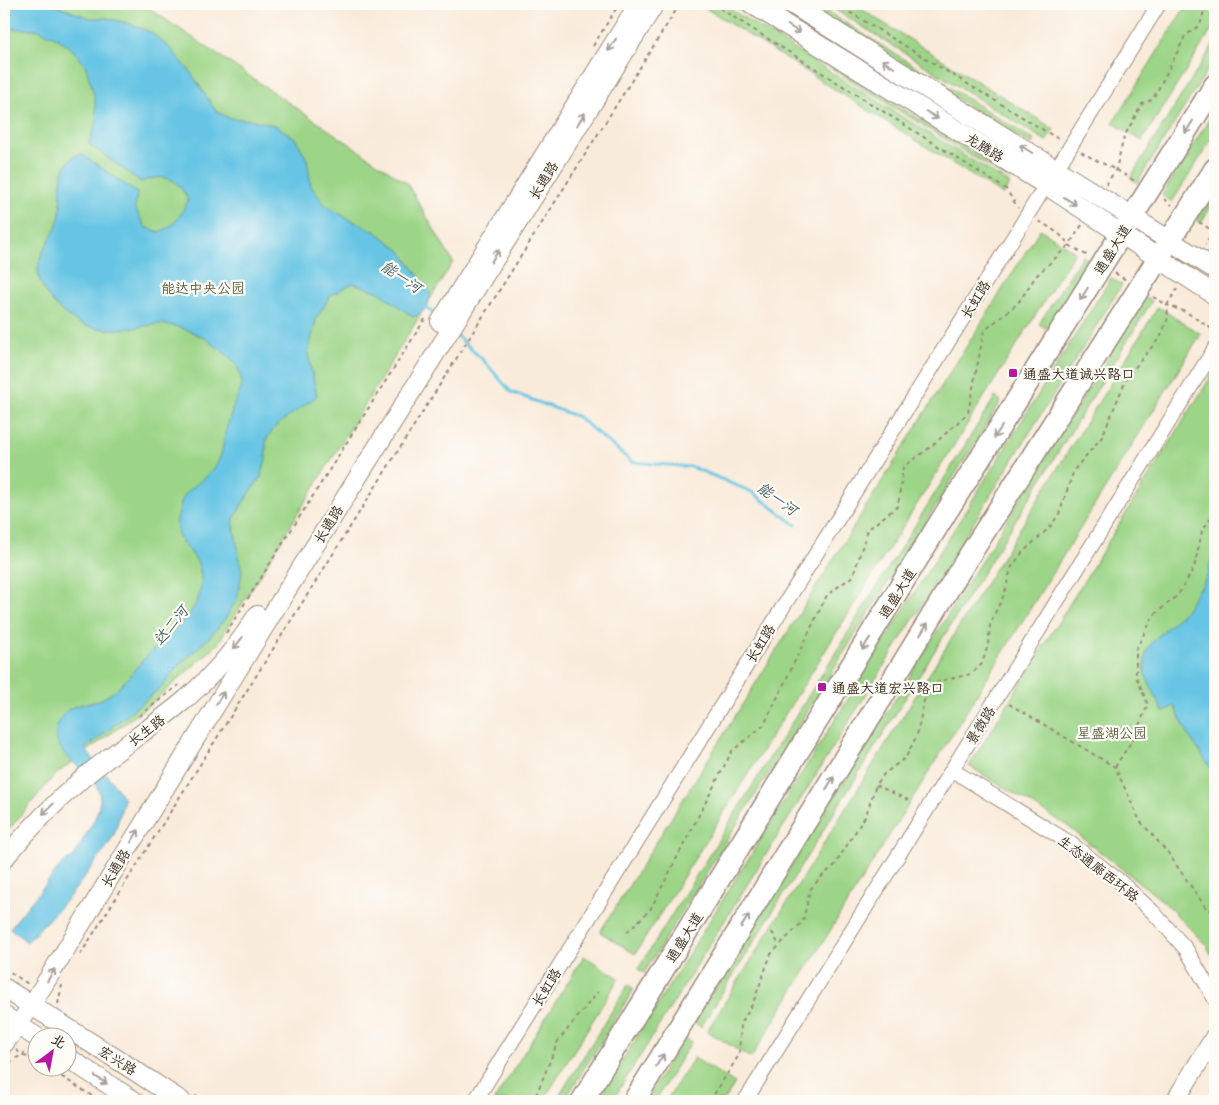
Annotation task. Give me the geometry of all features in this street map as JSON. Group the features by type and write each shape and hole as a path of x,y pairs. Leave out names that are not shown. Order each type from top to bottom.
{"main road":[{"name":"龙腾路","path":"752,4 1046,185 1127,225 1170,239 1215,269"},
{"name":"龙腾路","path":"792,4 1057,168 1127,225 1159,258 1215,295"},
{"name":"通盛大道","path":"582,1101 1215,85"},
{"path":"634,1101 962,567 1215,169"},
{"name":"宏兴路","path":"4,988 188,1099"},
{"path":"11,1021 28,1032"},
{"name":"宏兴路","path":"78,1065 134,1101"}],"street":[{"name":"长通路","path":"274,588 638,4"},
{"name":"长通路","path":"4,1044 11,1021 31,1005 294,578 655,4"},
{"path":"1057,168 1159,4"},
{"name":"长虹路","path":"475,1101 1046,185"},
{"name":"景微路","path":"745,1101 1215,348"},
{"name":"长生路","path":"4,860 32,826 85,777 186,698 222,662 245,634 274,588"},
{"name":"生态通廊西环路","path":"952,770 1070,843 1117,879 1153,912 1186,949 1215,998"},
{"path":"1175,1101 1215,1036"}],"path":[{"path":"78,960 680,4"},
{"path":"713,4 1006,189 1016,208 1024,212"},
{"path":"836,4 1067,145"},
{"path":"1076,149 1108,167 1116,169 1124,136 1142,104 1153,99 1185,36 1200,25 1206,4"},
{"path":"627,932 650,910 732,751 764,725 827,595 853,576 868,530 898,506 903,467 932,446 968,412 984,331 1018,303 1036,276 1069,245 1056,232 1032,217"},
{"path":"1215,230 1213,231 1215,234"},
{"path":"710,1101 739,1055 741,1024 753,1004 771,954 803,921 810,890 834,866 866,815 876,785 884,774 906,758 917,735 924,701 930,688 940,681 971,674 982,664 988,645 990,626 1004,595 1011,568 1022,553 1050,527 1059,514 1074,470 1102,437 1127,377 1161,336 1168,318 1167,305 1186,312 1215,331"},
{"path":"225,634 420,327"},
{"path":"1115,767 1133,739 1148,705 1136,676 1136,648 1154,615 1178,595 1194,568 1202,531 1215,512"},
{"path":"138,716 183,682"},
{"path":"1006,702 1115,767 1140,821 1168,853 1206,908 1215,912"},
{"path":"876,785 908,800"},
{"path":"772,932 779,945"},
{"path":"62,985 58,1004 63,1008"},
{"path":"532,1101 535,1098 558,1041 598,992"},
{"path":"4,1069 15,1057 23,1055 28,1057"},
{"path":"64,1078 100,1101"},
{"path":"188,1099 204,1101"}],"green space":[{"name":"能达中央公园","path":"4,4 143,4 407,183 453,262 217,645 152,703 55,775 4,835"},
{"path":"699,4 722,4 1010,184 1003,195"},
{"path":"729,4 736,4 1012,177 1010,180"},
{"path":"805,4 815,4 1034,140 1031,145"},
{"path":"826,4 853,4 1054,129 1046,141"},
{"path":"1187,4 1215,4 1215,24 1142,141 1113,123"},
{"path":"1215,42 1215,58 1137,183 1130,178"},
{"path":"1215,110 1215,134 1172,202 1162,195"},
{"path":"1215,188 1215,200 1201,223 1196,219"},
{"path":"1040,229 1075,252 635,954 600,932"},
{"path":"1082,256 1089,260 1047,329 1039,324"},
{"path":"1111,278 1122,285 612,1101 597,1101"},
{"path":"1146,297 1152,301 701,1027 694,1022"},
{"path":"1158,307 1201,334 751,1058 707,1031"},
{"name":"星盛湖公园","path":"1215,370 1215,962 1207,946 1164,902 1066,825 969,766"},
{"path":"995,397 1001,401 644,973 638,969"},
{"path":"584,956 619,978 543,1101 494,1101"},
{"path":"628,985 634,989 564,1101 556,1101"},
{"path":"684,1037 691,1042 655,1101 645,1101"},
{"path":"694,1058 735,1083 724,1101 666,1101"}],"water":[{"path":"4,4 51,4 90,18 107,18 150,32 169,47 189,70 216,111 229,118 275,125 295,138 307,159 311,186 325,205 376,232 400,250 430,292 426,308 413,317 379,292 353,283 331,295 316,319 308,354 317,396 276,426 266,440 266,459 261,477 242,504 233,521 242,572 237,599 225,619 208,639 179,665 164,685 85,749 124,799 115,832 109,844 70,896 27,942 10,928 63,863 74,857 99,808 99,790 60,748 56,738 57,727 61,718 71,708 104,698 117,689 146,657 184,621 197,602 201,584 199,565 180,539 177,521 183,498 212,471 219,459 227,427 242,383 234,361 195,333 174,326 159,324 113,329 91,327 70,318 46,293 39,277 39,261 56,228 60,214 63,172 66,165 80,153 137,193 135,208 145,227 159,232 170,226 180,215 188,200 180,186 175,182 169,179 157,178 141,182 89,144 97,121 94,95 86,67 74,51 57,38 36,29 4,29"},
{"path":"1215,544 1215,775 1189,736 1174,706 1163,712 1145,674 1145,660 1152,642 1184,612 1199,588 1201,588 1208,573"}],"waterway":[{"name":"能一河","path":"424,305 436,316"},
{"name":"能一河","path":"455,334 484,361 511,392 578,417 632,462 692,467 752,492 796,525"}],"place":[{"name":"通盛大道诚兴路口","path":"1013,373"},
{"name":"通盛大道宏兴路口","path":"822,687"}],"water label":[{"name":"达二河","path":"170,625"}]}
